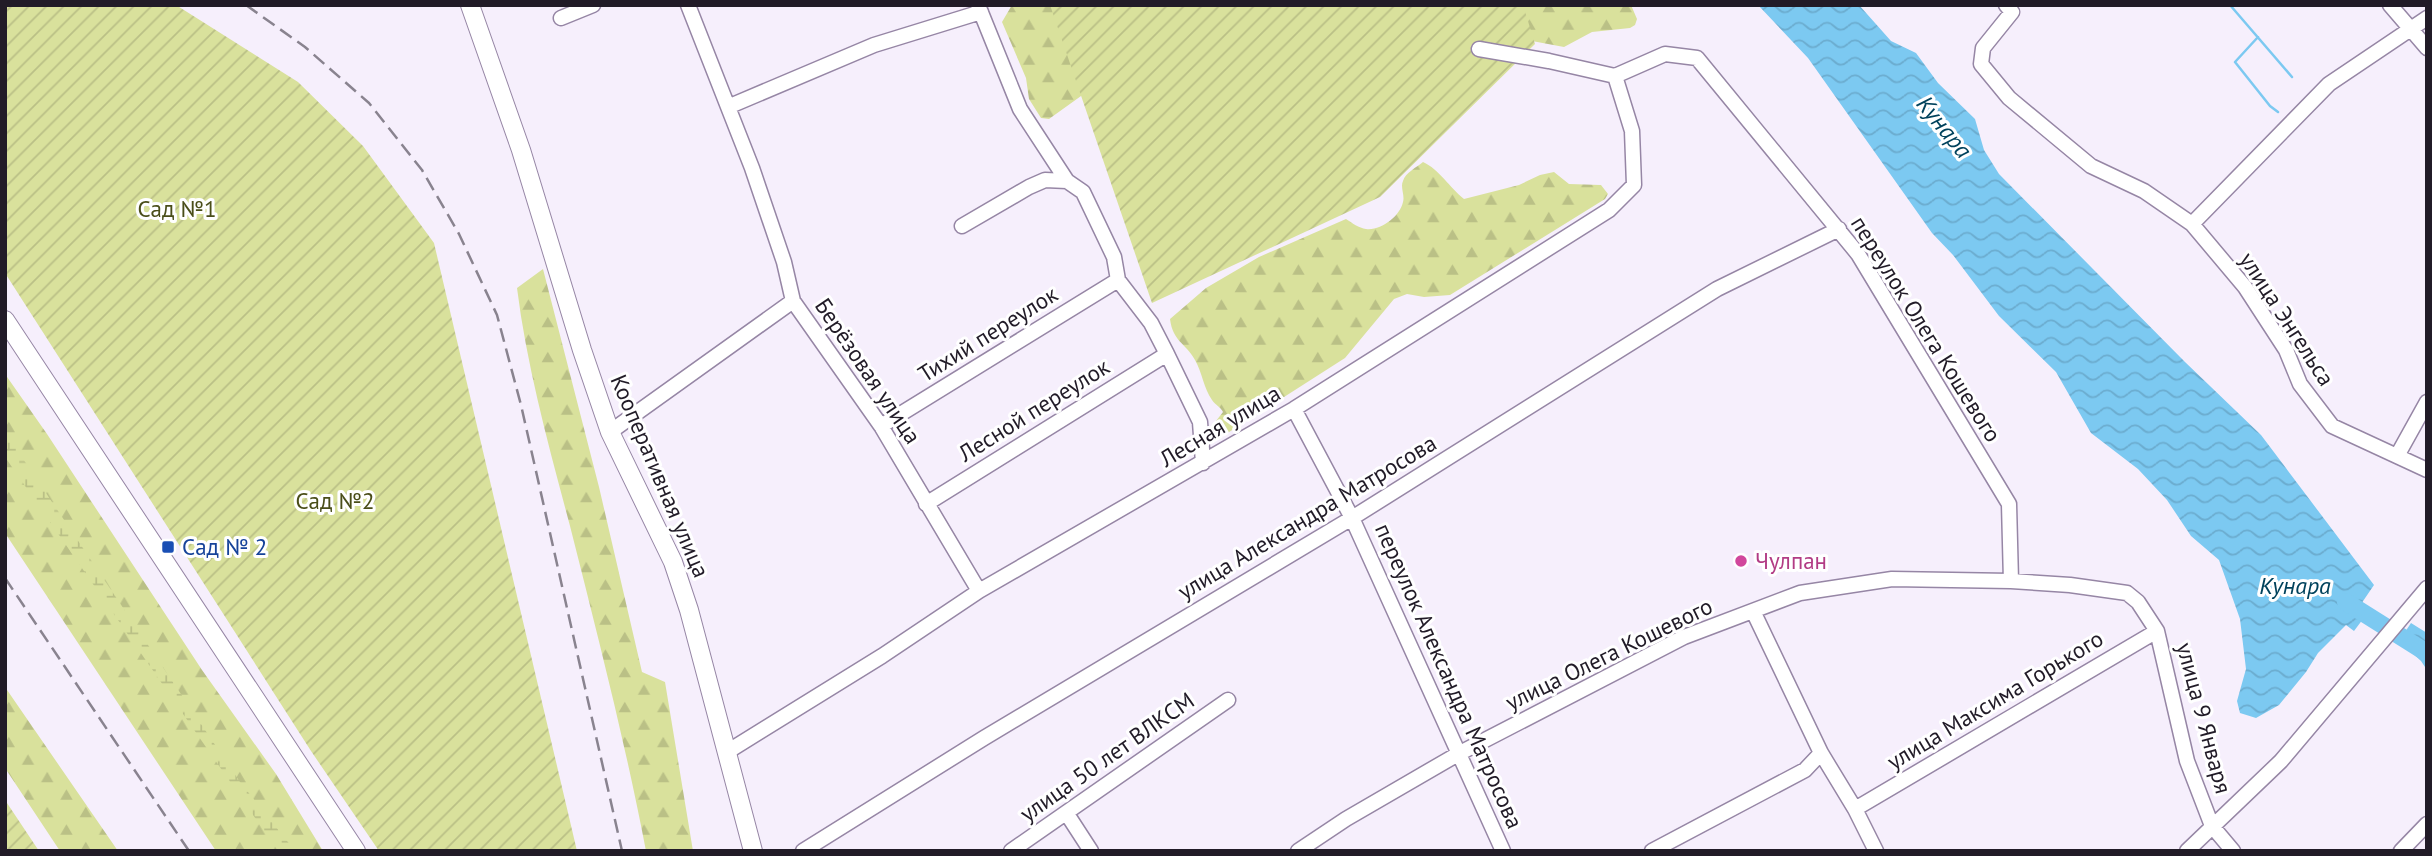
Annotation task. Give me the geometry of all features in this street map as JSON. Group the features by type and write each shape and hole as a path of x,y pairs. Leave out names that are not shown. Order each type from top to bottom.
{"main road":[{"name":"Кооперативная улица","path":"470,5 521,150 610,432 673,562 689,610 753,851"},
{"path":"5,320 356,851"}],"street":[{"path":"561,18 593,5"},
{"name":"Берёзовая улица","path":"688,5 730,106 784,262 793,301 881,426 979,591"},
{"path":"2390,5 2427,48"},
{"name":"улица Энгельса","path":"2013,8 1983,48 1981,64 2009,98 2091,166 2144,191 2192,224 2245,287 2286,350 2300,384 2332,426 2427,470"},
{"path":"730,106 874,45 980,9 1020,109 1067,181 1083,192 1114,257 1118,280 1151,323 1167,354 1200,422 1203,463"},
{"path":"2192,224 2329,84 2427,18"},
{"path":"1479,49 1615,76"},
{"name":"переулок Олега Кошевого","path":"1615,76 1665,54 1697,58 1839,229 1858,254 2009,504 2011,581"},
{"name":"Лесная улица","path":"727,752 979,591 1294,409 1609,210 1634,185 1632,131 1615,76"},
{"path":"962,226 1045,180 1067,181"},
{"name":"улица Александра Матросова","path":"803,851 984,738 1352,518 1717,289 1839,229"},
{"name":"Тихий переулок","path":"881,426 1118,280"},
{"path":"610,432 793,301"},
{"name":"Лесной переулок","path":"926,504 1167,354"},
{"path":"2398,456 2427,402"},
{"name":"переулок Александра Матросова","path":"1294,409 1352,518 1503,851"},
{"name":"улица Олега Кошевого","path":"1298,851 1346,819 1458,754 1684,636 1800,593 1892,579 2070,585 2127,593 2138,602 2157,631"},
{"path":"2187,851 2281,761 2427,588"},
{"path":"1753,611 1821,753 1855,809 1876,851"},
{"name":"улица Максима Горького","path":"1855,809 2157,631"},
{"name":"улица 9 Января","path":"2157,631 2187,761 2212,826 2233,851"},
{"name":"улица 50 лет ВЛКСМ","path":"1012,851 1228,700"},
{"path":"1652,851 1805,770 1821,753"},
{"path":"1067,814 1091,851"},
{"path":"2401,851 2427,824"}],"green space":[{"path":"5,5 176,5 298,82 363,146 434,243 577,851 379,851 311,751 5,273"},
{"path":"1012,5 1054,5 1088,91 1049,119 1041,118 1029,99 1026,78 1002,22"},
{"path":"1050,5 1523,5 1535,44 1380,197 1152,303"},
{"path":"1507,5 1631,5 1637,19 1635,25 1630,28 1592,32 1564,47 1521,39"},
{"path":"1423,162 1434,169 1464,199 1519,185 1554,172 1569,184 1601,185 1608,194 1605,199 1450,295 1424,297 1407,294 1394,299 1345,358 1226,434 1211,441 1207,438 1209,430 1223,412 1209,396 1195,360 1177,337 1170,319 1206,288 1259,257 1346,219 1366,229 1384,225 1401,207 1404,178"},
{"path":"543,269 599,487 642,672 665,682 693,851 646,851 610,687 527,348 517,288"},
{"path":"5,374 202,670 276,774 323,851 216,851 5,533"},
{"path":"5,432 240,782 295,851 278,851 5,457"},
{"path":"5,687 118,851 60,851 5,768"},
{"path":"5,800 39,851 5,851"}],"water":[{"name":"Кунара","path":"1758,5 1859,5 1891,41 1916,53 1938,83 1975,119 1984,150 1999,174 2261,435 2374,585 2359,607 2366,615 2354,631 2346,625 2318,653 2279,705 2256,718 2240,713 2237,701 2246,669 2240,619 2219,560 2191,536 2167,500 2138,469 2091,433 2056,372 1999,316 1953,255 1932,233 1808,58"},
{"path":"2411,623 2427,633 2427,670 2399,641"}],"waterway":[{"path":"2230,5 2292,77"},
{"path":"2258,37 2235,62 2270,106 2278,112"},
{"name":"Кунара","path":"2346,602 2427,653"}],"railway":[{"path":"246,5 305,47 369,103 422,170 459,234 497,315 521,405 622,851"},
{"path":"5,578 189,851"}],"place":[{"name":"Сад № 2","path":"168,547"},
{"name":"Чулпан","path":"1741,561"}],"park label":[{"name":"Сад №1","path":"177,209"},
{"name":"Сад №2","path":"335,501"}]}
